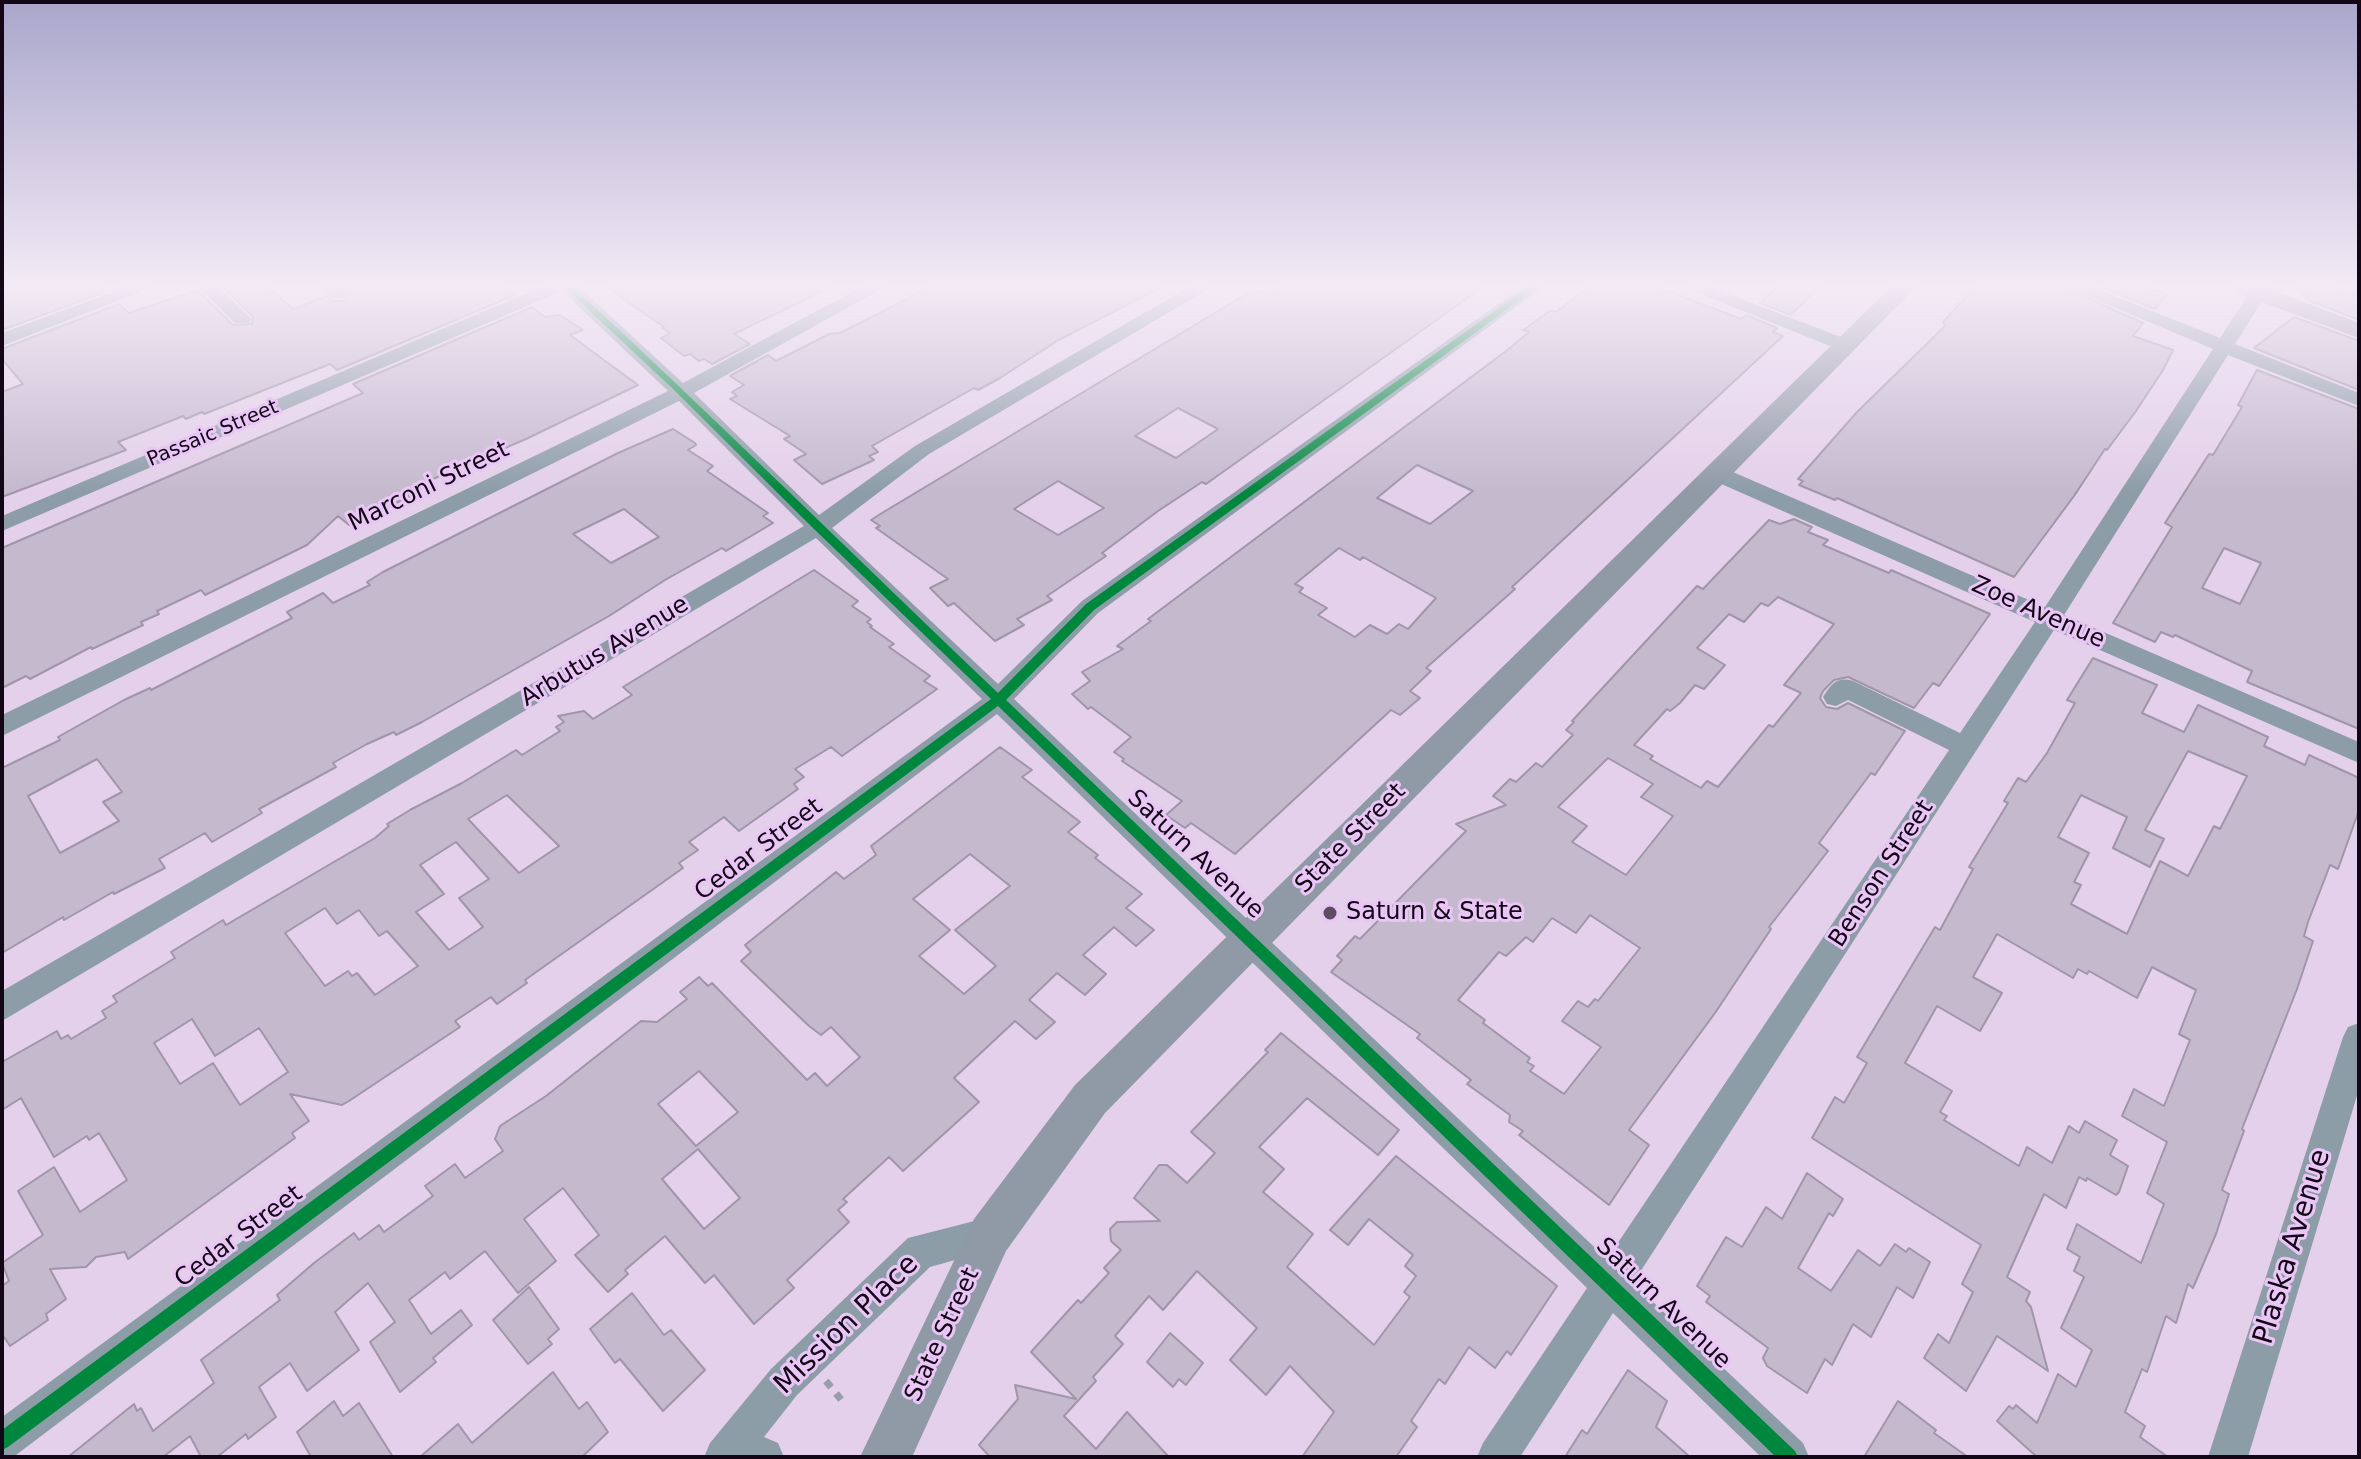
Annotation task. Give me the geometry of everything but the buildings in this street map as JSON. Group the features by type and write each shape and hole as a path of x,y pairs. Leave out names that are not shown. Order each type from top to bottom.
{"main road":[{"name":"State Street","path":"886,1457 990,1235 1090,1099 1838,355"}],"street":[{"name":"Passaic Street","path":"2,524 398,355"},
{"name":"Saturn Avenue","path":"641,355 1789,1457"},
{"name":"Marconi Street","path":"2,726 681,392 747,355"},
{"name":"Arbutus Avenue","path":"2,1007 818,527 922,450 1086,355"},
{"name":"Cedar Street","path":"2,1441 998,700 1090,607 1440,355"},
{"name":"Benson Street","path":"1497,1457 2050,618 2219,355"},
{"path":"2248,355 2359,400"},
{"name":"Zoe Avenue","path":"1718,474 2359,753"},
{"path":"1836,697 1844,687 1965,747"},
{"name":"Plaska Avenue","path":"2228,1457 2359,1037"},
{"name":"Mission Place","path":"738,1456 784,1382 921,1251 990,1235"}],"cycle path":[{"path":"642,355 1789,1457"},
{"path":"2,1441 998,700 1090,607 1440,355"}],"place":[{"name":"Saturn & State","path":"1330,913"}]}
